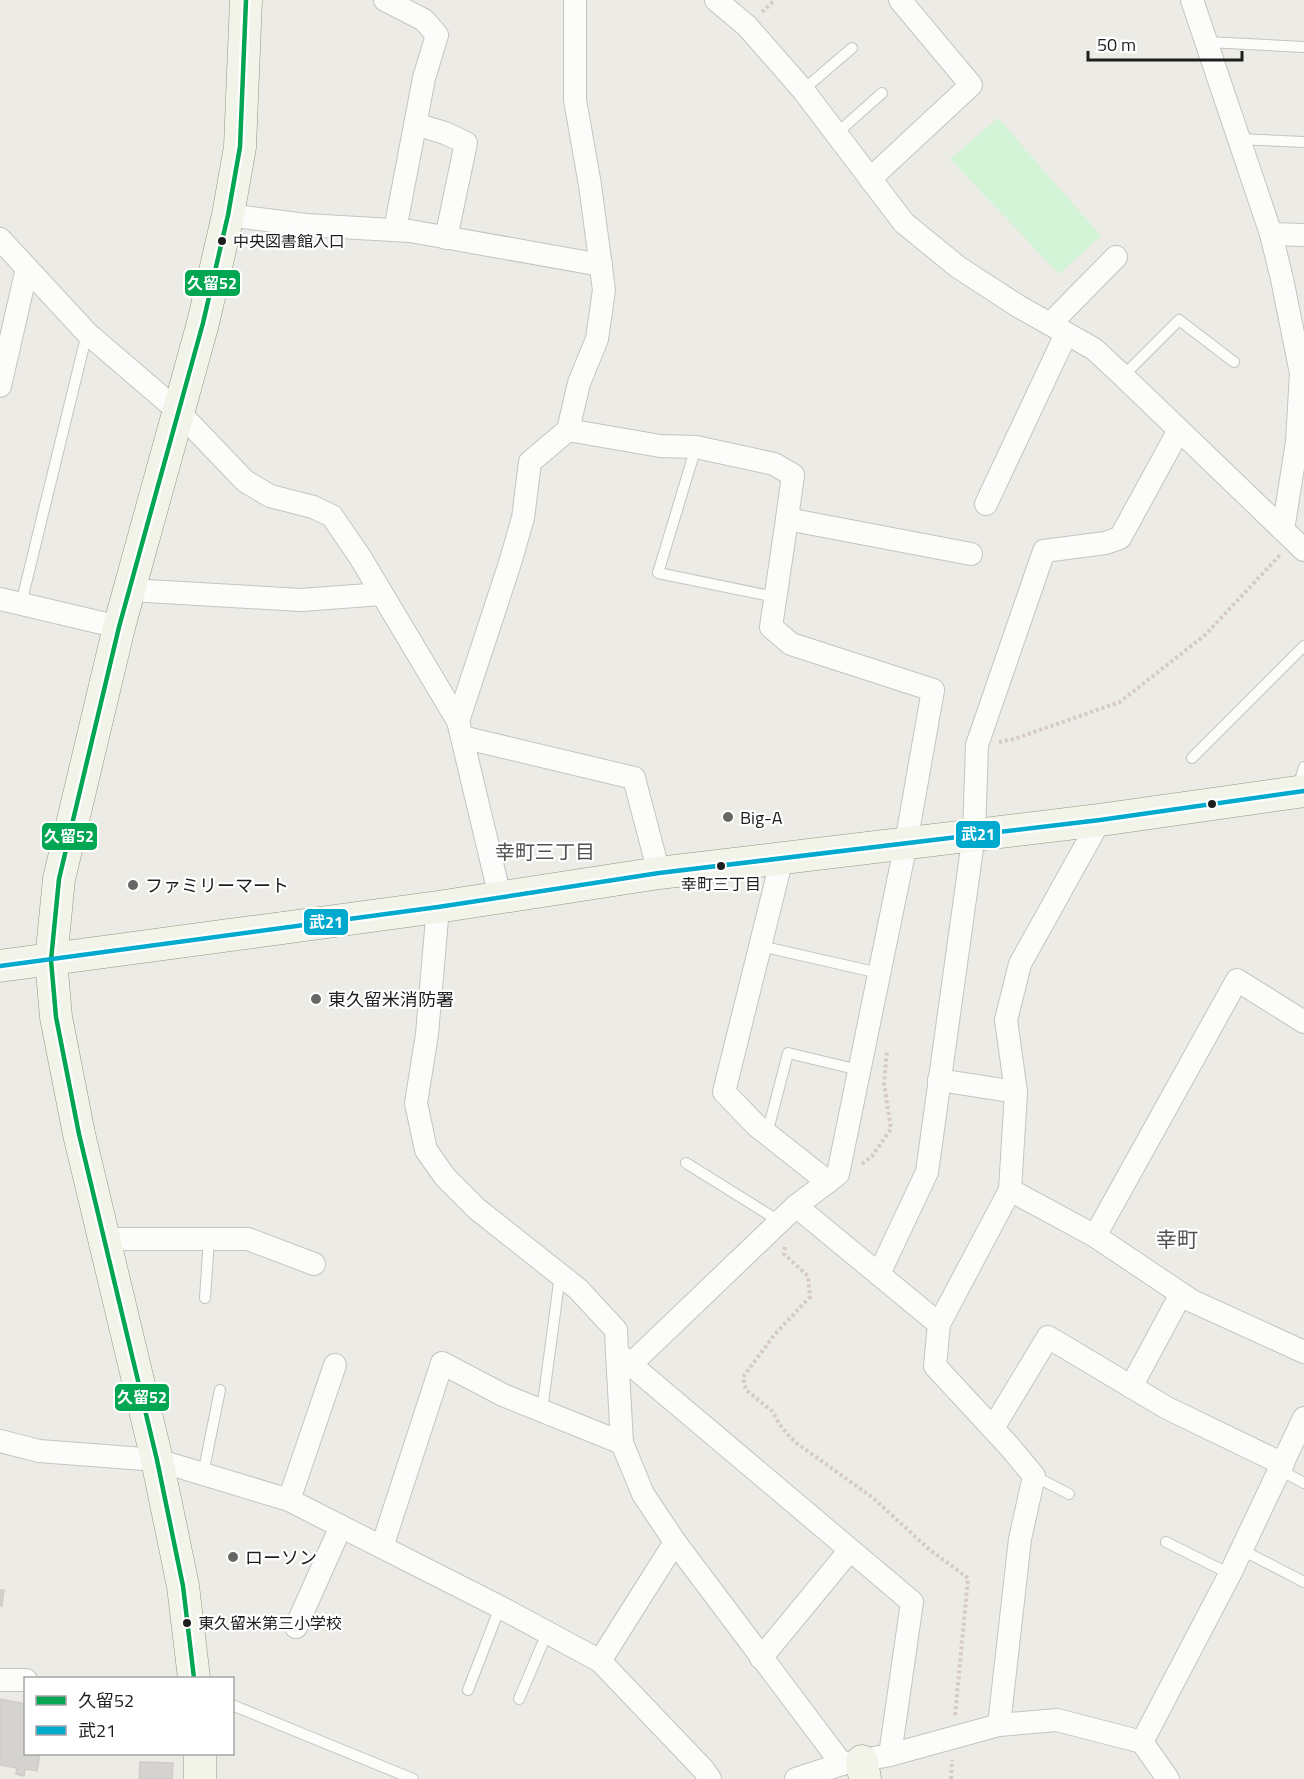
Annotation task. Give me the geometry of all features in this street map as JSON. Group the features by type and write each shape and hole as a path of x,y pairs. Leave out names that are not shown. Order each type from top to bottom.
{"street":[{"path":"194,1677 183,1586 157,1460 79,1134 56,1017 51,960 59,879 119,627 203,323 228,215 240,147 246,0"},
{"path":"385,0 424,20 437,35 424,78 394,230"},
{"path":"460,729 523,518 530,462 568,430 579,383 597,339 604,290 590,185 575,100 575,0"},
{"path":"716,0 747,26 803,90 904,223 949,260 1018,306 1094,350 1293,540"},
{"path":"870,179 971,85 900,0"},
{"path":"1192,0 1271,234 1298,328 1301,373 1300,442 1293,540"},
{"path":"415,124 466,142 446,238"},
{"path":"228,215 306,225 410,231 601,265"},
{"path":"1271,234 1304,235"},
{"path":"0,239 87,333 178,411 245,481 270,496 313,507 332,516 360,557 460,729 500,897"},
{"path":"986,504 1058,329 1116,257"},
{"path":"0,386 27,268"},
{"path":"568,430 660,446 696,447 774,464 793,475 771,627 791,644 933,690 906,843 838,1174 796,1206 624,1358"},
{"path":"879,1274 927,1172 974,834 977,745 1044,551 1106,543 1120,538 1179,430"},
{"path":"787,519 971,554"},
{"path":"130,590 301,600 382,594"},
{"path":"10,601 119,627"},
{"path":"460,729 634,778 658,873"},
{"path":"0,966 438,907 658,873 1101,820 1302,784"},
{"path":"999,1725 1020,1539 1034,1476 935,1366 939,1324 1010,1190 1016,1092 1006,1020 1020,964 1101,820"},
{"path":"782,858 724,1092 757,1126 828,1182"},
{"path":"438,907 427,1034 416,1103 426,1150 445,1177 477,1209 578,1289 616,1329 624,1358 622,1443 643,1494 675,1542 761,1658 865,1765"},
{"path":"1095,1236 1237,980 1304,1022"},
{"path":"939,1080 1016,1092"},
{"path":"1010,1190 1095,1236 1192,1301 1304,1352"},
{"path":"796,1206 939,1324"},
{"path":"104,1239 248,1239 314,1264"},
{"path":"1131,1386 1181,1294"},
{"path":"993,1428 1048,1337 1167,1408 1281,1467"},
{"path":"624,1358 912,1602 865,1765"},
{"path":"382,1547 442,1363 503,1395 622,1443"},
{"path":"289,1500 334,1365"},
{"path":"1142,1742 1242,1550 1304,1418"},
{"path":"0,1441 39,1451 157,1460 289,1500 500,1607 600,1662 710,1779"},
{"path":"296,1627 341,1526"},
{"path":"600,1662 675,1542"},
{"path":"761,1658 850,1550"},
{"path":"0,1680 24,1680"},
{"path":"800,1778 865,1765 999,1725 1057,1720 1142,1742 1168,1779"},
{"path":"200,1755 200,1779"}],"lane":[{"path":"1207,42 1304,47"},
{"path":"803,90 852,48"},
{"path":"836,134 882,93"},
{"path":"1239,139 1304,142"},
{"path":"1123,376 1179,320 1234,362"},
{"path":"10,601 87,333"},
{"path":"696,447 658,573 775,597"},
{"path":"1192,758 1304,646"},
{"path":"760,946 879,973"},
{"path":"767,1134 788,1053 859,1070"},
{"path":"686,1163 779,1221"},
{"path":"205,1298 208,1239"},
{"path":"542,1410 560,1275"},
{"path":"203,1474 220,1390"},
{"path":"1281,1467 1304,1483"},
{"path":"1034,1476 1070,1494"},
{"path":"1166,1542 1230,1574"},
{"path":"1242,1550 1304,1582"},
{"path":"468,1690 500,1607"},
{"path":"519,1699 547,1633"},
{"path":"234,1706 413,1779"}],"path":[{"path":"977,745 1014,739 1120,702 1205,634 1293,540"},
{"path":"785,1244 784,1254 808,1275 810,1297 775,1334 743,1377 746,1390 772,1411 782,1428 795,1442 872,1497 930,1550 968,1578 951,1779"}],"green space":[{"path":"998,118 1101,236 1059,274 950,159"}],"building":[{"path":"0,1590 4,1590 2,1606 0,1606"},
{"path":"0,1699 24,1704 24,1755 40,1755 37,1771 25,1769 24,1776 16,1774 17,1768 0,1765"},
{"path":"140,1762 173,1763 172,1779 139,1779"}],"transit line":[{"name":"久留52","path":"194,1677 183,1586 157,1460 79,1134 56,1017 51,960 59,879 119,627 203,323 228,215 240,147 246,0"},
{"name":"武21","path":"0,966 438,907 659,873 1100,820 1304,791"}],"place":[{"name":"中央図書館入口","path":"222,241"},
{"name":"Big-A","path":"728,817"},
{"name":"幸町三丁目","path":"721,866"},
{"name":"ファミリーマート","path":"133,885"},
{"name":"東久留米消防署","path":"316,999"},
{"name":"ローソン","path":"233,1557"},
{"name":"東久留米第三小学校","path":"187,1623"}],"district":[{"name":"幸町三丁目","path":"545,851"},
{"name":"幸町","path":"1177,1239"}]}
